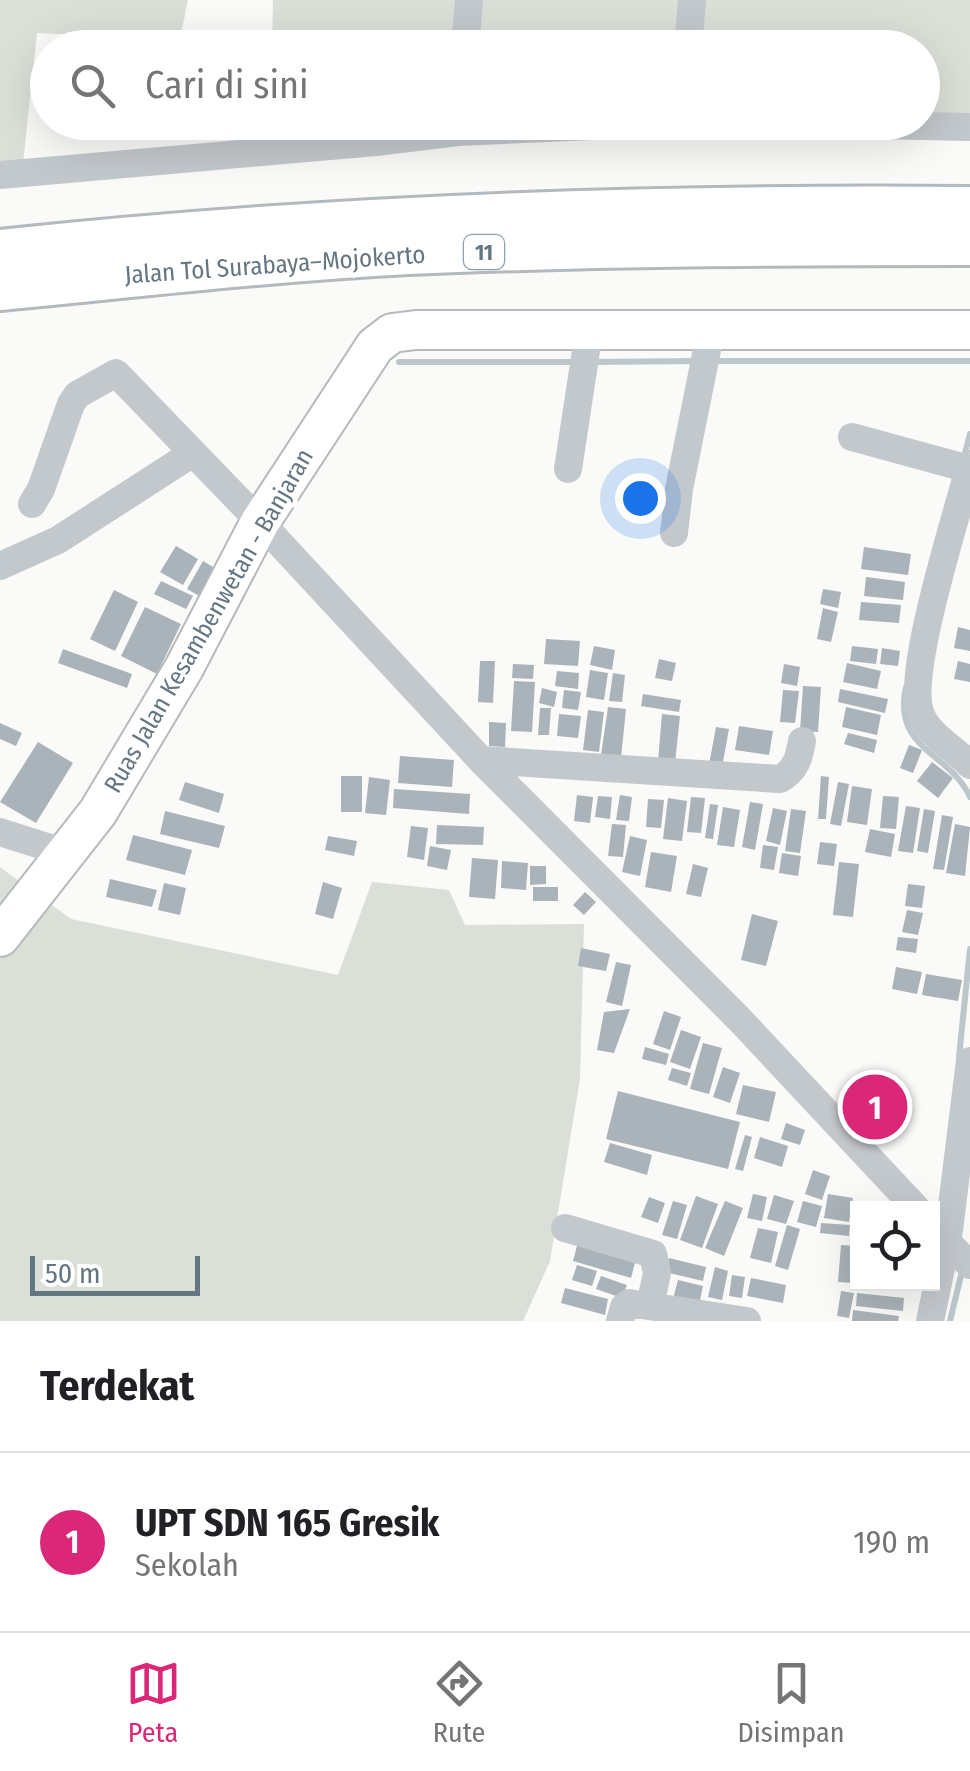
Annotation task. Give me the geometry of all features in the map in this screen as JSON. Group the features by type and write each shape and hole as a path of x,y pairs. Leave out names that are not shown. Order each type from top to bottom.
{"highway":[{"name":"Jalan Tol Surabaya–Mojokerto","path":"0,251 289,224 510,212 747,206 970,208"},
{"name":"Jalan Tol Surabaya–Mojokerto","path":"0,290 408,253 970,244"}],"main road":[{"name":"Ruas Jalan Kesambenwetan - Banjaran","path":"0,937 98,812 152,722 260,522 375,346 392,333 970,330"}],"street":[{"path":"466,30 469,0"},
{"path":"690,30 692,0"},
{"path":"940,126 970,127"},
{"path":"0,175 387,140"},
{"path":"674,533 679,488 711,330"},
{"path":"568,469 589,331"},
{"path":"32,504 41,490 71,404 77,395 116,373 481,760 741,1021 909,1201"},
{"path":"852,437 970,466 926,636 917,700 921,717 932,731 970,764"},
{"path":"0,566 58,540 193,453"},
{"path":"481,760 780,779 790,774 798,761 802,741"},
{"path":"0,832 66,853"},
{"path":"930,1321 949,1234 970,1060"},
{"path":"565,1228 653,1254 657,1272 650,1306"},
{"path":"949,1234 970,1265"},
{"path":"620,1321 624,1306 629,1303 747,1321"}],"shaded area":[{"path":"0,0 188,0 182,30 30,30 30,98 22,173 0,172"},
{"path":"273,0 970,0 970,113 940,114 940,30 272,30"},
{"path":"0,867 71,919 338,975 372,882 449,890 465,925 584,924 580,1079 550,1261 523,1321 0,1321"}],"building":[{"path":"176,546 198,559 183,585 160,572"},
{"path":"864,547 911,554 908,575 861,569"},
{"path":"203,561 218,570 201,597 187,589"},
{"path":"866,577 905,582 903,600 864,596"},
{"path":"161,581 193,596 186,609 154,594"},
{"path":"823,589 841,592 838,608 820,604"},
{"path":"114,590 138,602 115,651 90,639"},
{"path":"861,602 901,605 899,623 859,620"},
{"path":"145,607 181,624 157,674 121,656"},
{"path":"823,608 838,612 831,642 817,639"},
{"path":"958,627 970,630 970,651 954,648"},
{"path":"546,639 580,641 578,666 544,664"},
{"path":"594,646 615,650 612,670 590,665"},
{"path":"852,646 878,649 876,664 850,661"},
{"path":"882,648 900,651 898,666 880,664"},
{"path":"63,649 132,674 127,688 58,663"},
{"path":"659,659 676,663 672,681 655,678"},
{"path":"480,661 495,661 493,703 478,702"},
{"path":"958,661 970,664 970,682 954,679"},
{"path":"847,663 881,671 877,689 843,682"},
{"path":"513,664 534,665 533,679 512,678"},
{"path":"784,664 800,667 797,686 781,683"},
{"path":"590,670 608,673 604,700 586,697"},
{"path":"557,671 579,673 578,689 555,686"},
{"path":"613,673 625,675 622,702 609,701"},
{"path":"514,681 535,682 532,732 511,731"},
{"path":"803,686 821,687 818,732 800,731"},
{"path":"542,688 557,692 554,707 539,703"},
{"path":"840,689 888,699 885,713 838,702"},
{"path":"564,690 581,692 578,710 562,708"},
{"path":"783,690 799,691 795,723 780,722"},
{"path":"643,694 681,700 679,712 641,706"},
{"path":"608,707 626,709 621,758 601,755"},
{"path":"846,707 881,715 877,735 842,727"},
{"path":"540,708 551,708 549,735 538,735"},
{"path":"588,710 604,712 599,752 583,750"},
{"path":"559,714 581,716 578,738 557,736"},
{"path":"662,714 680,716 675,763 658,761"},
{"path":"489,722 506,723 505,747 489,746"},
{"path":"0,723 22,733 16,746 0,739"},
{"path":"739,726 773,731 769,755 735,750"},
{"path":"716,727 729,729 722,767 709,765"},
{"path":"848,733 877,740 874,753 844,744"},
{"path":"38,742 73,763 36,823 0,802"},
{"path":"909,745 922,750 913,773 900,768"},
{"path":"400,756 454,760 452,787 398,783"},
{"path":"932,762 953,778 938,798 917,781"},
{"path":"341,776 362,776 362,812 341,812"},
{"path":"821,776 829,777 826,819 818,819"},
{"path":"369,777 390,780 386,815 365,813"},
{"path":"185,782 224,794 219,813 179,800"},
{"path":"838,782 849,784 841,826 830,824"},
{"path":"852,786 872,789 867,825 847,822"},
{"path":"394,789 470,794 469,814 393,808"},
{"path":"577,795 593,797 590,823 574,821"},
{"path":"620,795 632,797 629,821 616,820"},
{"path":"598,796 612,797 610,819 595,817"},
{"path":"883,796 899,797 896,829 880,828"},
{"path":"691,797 705,798 701,833 687,832"},
{"path":"668,798 687,801 682,841 663,839"},
{"path":"648,799 664,800 661,828 646,827"},
{"path":"750,802 763,804 755,850 742,847"},
{"path":"710,804 718,805 713,839 705,838"},
{"path":"906,806 920,808 913,853 898,851"},
{"path":"723,807 740,810 734,847 717,845"},
{"path":"773,808 787,811 780,845 766,841"},
{"path":"791,809 806,811 800,853 785,851"},
{"path":"924,809 935,811 928,853 917,851"},
{"path":"165,811 225,826 219,848 160,834"},
{"path":"942,815 953,817 944,870 933,869"},
{"path":"612,824 626,825 623,857 608,856"},
{"path":"955,824 970,827 965,876 946,873"},
{"path":"437,825 484,827 483,845 436,844"},
{"path":"411,826 428,828 424,860 407,857"},
{"path":"870,829 895,834 891,857 865,852"},
{"path":"133,835 192,850 185,875 126,860"},
{"path":"328,836 357,841 354,856 325,850"},
{"path":"630,836 647,840 640,876 622,872"},
{"path":"820,842 837,844 834,866 817,864"},
{"path":"763,845 778,847 774,870 760,868"},
{"path":"430,846 451,850 447,870 427,866"},
{"path":"651,852 677,856 671,892 645,887"},
{"path":"782,853 801,856 798,876 779,873"},
{"path":"472,858 498,860 495,899 469,897"},
{"path":"502,861 528,863 526,890 501,888"},
{"path":"839,862 859,864 853,917 833,915"},
{"path":"693,864 708,868 701,897 686,894"},
{"path":"530,866 546,866 546,884 530,885"},
{"path":"110,879 157,890 152,907 106,897"},
{"path":"323,882 342,888 333,919 315,914"},
{"path":"164,883 186,888 180,915 158,910"},
{"path":"908,884 925,886 922,908 905,906"},
{"path":"533,887 558,887 558,901 533,901"},
{"path":"585,892 596,902 584,915 573,905"},
{"path":"907,910 923,913 918,935 902,932"},
{"path":"752,914 778,921 766,966 741,960"},
{"path":"898,937 918,939 916,953 896,950"},
{"path":"581,948 610,954 606,971 578,966"},
{"path":"616,962 631,965 622,1006 606,1002"},
{"path":"896,967 922,972 917,994 892,989"},
{"path":"926,974 962,980 958,1001 922,995"},
{"path":"630,1009 614,1053 597,1050 604,1012"},
{"path":"664,1011 681,1017 670,1050 653,1044"},
{"path":"681,1030 701,1037 690,1069 670,1062"},
{"path":"703,1043 722,1048 709,1094 690,1089"},
{"path":"645,1047 669,1054 666,1065 642,1059"},
{"path":"723,1067 740,1073 730,1103 713,1097"},
{"path":"672,1068 691,1073 687,1086 668,1080"},
{"path":"743,1085 776,1092 769,1122 736,1114"},
{"path":"618,1091 740,1122 728,1169 606,1139"},
{"path":"786,1123 805,1130 800,1145 781,1139"},
{"path":"745,1135 752,1137 743,1171 735,1169"},
{"path":"760,1137 788,1146 782,1167 754,1158"},
{"path":"610,1143 652,1155 647,1175 604,1162"},
{"path":"813,1170 830,1176 822,1200 805,1194"},
{"path":"753,1194 767,1197 762,1221 747,1218"},
{"path":"828,1194 853,1198 849,1222 824,1218"},
{"path":"774,1195 794,1201 786,1224 767,1219"},
{"path":"696,1196 718,1204 702,1248 680,1240"},
{"path":"649,1197 665,1203 658,1223 641,1217"},
{"path":"673,1201 687,1205 677,1239 662,1235"},
{"path":"725,1201 743,1208 724,1256 705,1248"},
{"path":"803,1201 822,1206 816,1227 797,1222"},
{"path":"821,1223 850,1225 849,1236 820,1233"},
{"path":"787,1225 800,1229 788,1270 775,1266"},
{"path":"758,1228 778,1232 771,1263 750,1258"},
{"path":"578,1242 636,1259 631,1278 573,1261"},
{"path":"841,1245 850,1246 850,1283 838,1282"},
{"path":"669,1258 706,1267 703,1281 665,1272"},
{"path":"577,1265 597,1271 592,1286 572,1280"},
{"path":"715,1267 728,1271 722,1300 708,1297"},
{"path":"732,1275 745,1277 742,1298 729,1296"},
{"path":"601,1276 627,1285 622,1298 596,1289"},
{"path":"751,1278 786,1285 783,1303 747,1296"},
{"path":"678,1280 703,1286 699,1305 673,1299"},
{"path":"565,1288 608,1299 605,1315 561,1303"},
{"path":"841,1291 854,1293 849,1318 837,1316"},
{"path":"857,1293 904,1298 903,1311 856,1306"},
{"path":"853,1310 899,1316 898,1321 852,1321"}],"waterway":[{"path":"591,362 699,361"},
{"path":"711,361 970,361"},
{"path":"399,362 579,362"},
{"path":"964,457 970,434"},
{"path":"906,687 904,708 915,738 950,770 970,797"},
{"path":"959,1057 970,949"},
{"path":"950,1321 963,1267"}],"place":[{"name":"UPT SDN 165 Gresik","path":"875,1107"}]}
